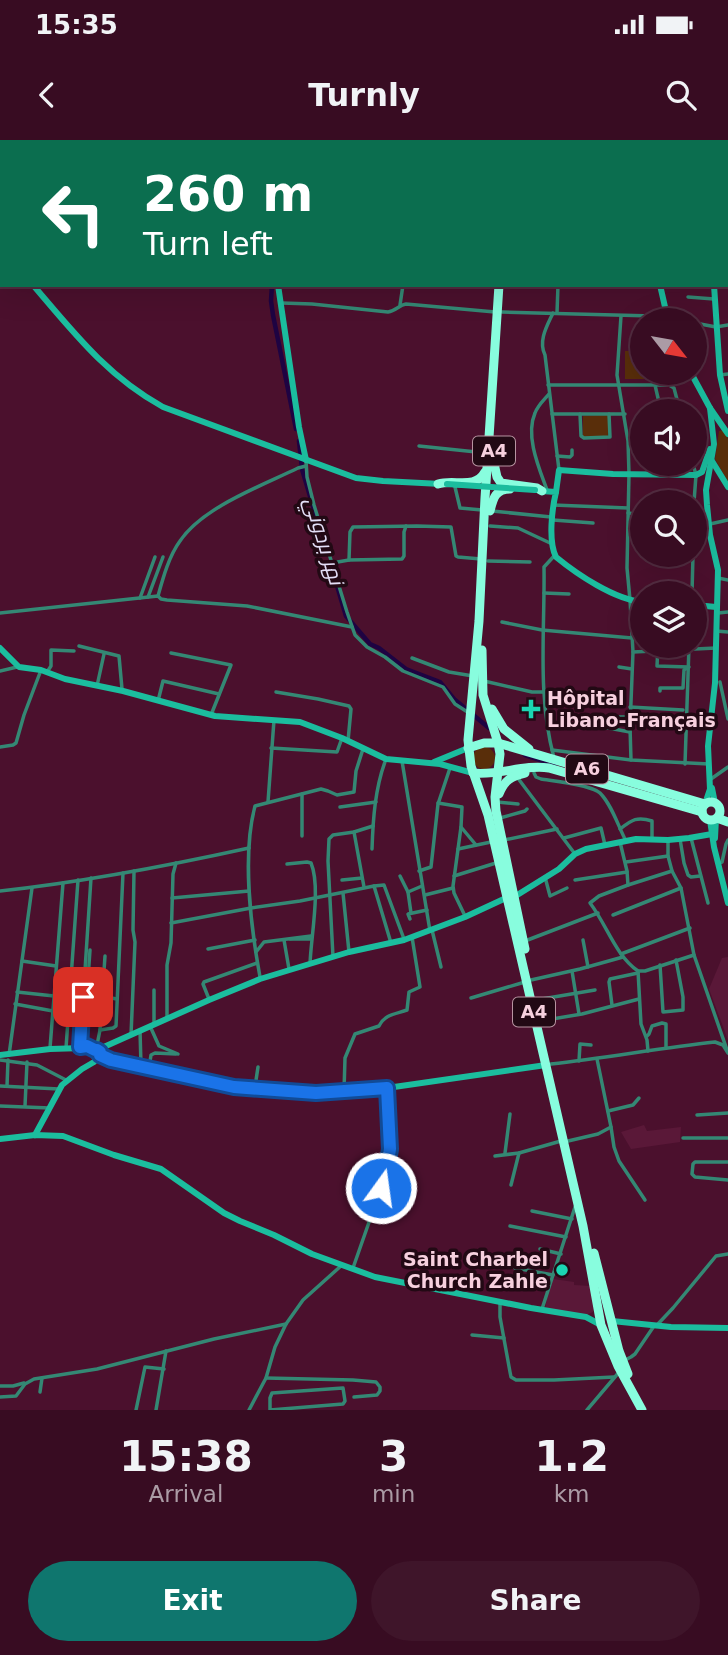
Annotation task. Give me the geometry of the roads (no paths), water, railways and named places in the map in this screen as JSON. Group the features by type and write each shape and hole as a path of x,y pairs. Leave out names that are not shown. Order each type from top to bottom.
{"highway":[{"name":"A4","path":"501,287 480,680 471,712 468,748 473,773 498,841 565,1141 598,1311 648,1410"},
{"name":"A4","path":"485,560 490,526 485,498 490,460"},
{"path":"490,460 502,484 542,491"},
{"path":"485,498 480,488 447,485 446,482 477,482 483,477 490,460"},
{"path":"488,511 494,497 501,490 542,491"},
{"name":"A4","path":"480,680 500,754 495,797 498,862 523,941 548,1065"},
{"path":"480,680 495,716 504,729 526,747 550,755"},
{"name":"A6","path":"468,748 484,743 498,743 550,755 713,810"},
{"path":"518,772 524,751"},
{"name":"A6","path":"473,773 518,772 543,767 713,810"},
{"path":"498,817 498,802 504,783 518,772 575,776"},
{"name":"A4","path":"565,1141 609,1309 608,1327 617,1374 642,1410"},
{"path":"598,1311 609,1309"}],"street":[{"path":"35,287 96,357 139,393 174,411 295,456 303,464 356,478 383,481 556,492"},
{"path":"278,287 303,464 352,627 359,639 372,650 407,673 438,684 455,704 471,712"},
{"path":"400,307 403,287"},
{"path":"558,287 555,313 544,334 542,346 559,470 553,505 552,544 555,555 568,566 603,588 630,600 627,579 628,441 617,375 621,316"},
{"path":"660,287 665,308"},
{"path":"714,287 716,327 728,411"},
{"path":"688,297 714,299"},
{"path":"281,303 388,312 406,304 500,312 630,316"},
{"path":"707,325 728,325"},
{"path":"548,385 630,385"},
{"path":"668,385 674,388 677,399"},
{"path":"698,385 728,434"},
{"path":"542,491 535,458 532,423 537,408 549,394"},
{"path":"710,408 714,444 706,491 718,578 717,682 708,746 714,769 712,834 728,903"},
{"path":"552,414 625,414"},
{"path":"580,414 581,436 584,438 610,437 609,414"},
{"path":"713,428 722,425"},
{"path":"707,459 713,428"},
{"path":"419,446 490,460"},
{"path":"557,456 570,457 572,450"},
{"path":"712,461 728,487"},
{"path":"158,596 178,542 198,520 303,464"},
{"path":"559,470 629,474"},
{"path":"447,485 460,508 593,523"},
{"path":"553,505 628,510"},
{"path":"709,526 728,520"},
{"path":"332,563 403,558 406,526"},
{"path":"349,560 350,533 353,527 406,526 451,527 458,557 530,562"},
{"path":"490,526 518,528 552,544"},
{"path":"555,555 544,567 542,630 543,692 550,755 685,764 714,769 728,766"},
{"path":"140,598 155,557"},
{"path":"148,597 163,557"},
{"path":"718,578 728,580"},
{"path":"544,593 569,594"},
{"path":"0,613 158,596 167,600 258,608 352,627"},
{"path":"707,608 728,612"},
{"path":"502,622 542,630 630,638"},
{"path":"716,631 728,632"},
{"path":"79,646 119,656 123,691"},
{"path":"0,648 19,667"},
{"path":"707,649 716,649"},
{"path":"0,747 13,746 16,743 44,671 51,666 51,650 74,651"},
{"path":"171,653 230,664 211,715"},
{"path":"97,686 104,654"},
{"path":"412,658 480,680 543,692"},
{"path":"631,760 632,658"},
{"path":"658,658 657,666 689,667"},
{"path":"685,764 689,658"},
{"path":"0,671 19,667 44,671 228,718 306,723 386,760 432,763 473,773"},
{"path":"619,667 632,669"},
{"path":"660,691 660,688 683,688 684,670 689,667"},
{"path":"158,701 163,681 219,694"},
{"path":"717,682 728,681"},
{"path":"717,682 728,719"},
{"path":"271,748 337,752 345,740 351,711 349,706 276,692"},
{"path":"630,707 683,710"},
{"path":"630,717 601,717 603,727 630,732"},
{"path":"268,802 274,719"},
{"path":"260,979 249,891 249,848 255,808 268,802 321,789 337,795 354,792 356,771 363,748"},
{"path":"432,763 468,748"},
{"path":"372,849 379,780 386,760"},
{"path":"402,761 426,910 441,967"},
{"path":"419,871 431,867 438,803 451,766"},
{"path":"714,769 711,779 714,847"},
{"path":"518,772 575,854"},
{"path":"534,773 537,778 597,791 608,805 620,829 628,885"},
{"path":"302,794 302,836"},
{"path":"340,807 376,802"},
{"path":"498,802 518,804"},
{"path":"438,803 462,807 453,888 465,917"},
{"path":"498,817 525,811 527,808"},
{"path":"620,829 642,817 652,821 652,839"},
{"path":"333,957 329,839 333,835 373,826"},
{"path":"461,827 476,845"},
{"path":"564,838 601,828 605,845"},
{"path":"457,850 557,829"},
{"path":"354,832 364,887"},
{"path":"35,1136 66,1080 97,1054 140,1030 260,979 431,931 510,897 567,863 575,854 636,839 668,840 712,834"},
{"path":"691,838 708,903"},
{"path":"680,839 688,875 700,876"},
{"path":"668,840 668,856 681,888 694,955 727,1051"},
{"path":"719,863 722,862 728,840"},
{"path":"0,893 134,871 249,848"},
{"path":"625,862 668,856"},
{"path":"287,864 307,862 311,863 313,869 315,898 310,964"},
{"path":"454,876 498,862"},
{"path":"167,1018 167,965 176,863"},
{"path":"131,1035 135,942 134,871"},
{"path":"648,1051 642,1027 638,972 622,956 590,903 628,885 672,871"},
{"path":"575,880 627,872"},
{"path":"100,1030 116,1027 122,873"},
{"path":"400,876 408,892 411,916 426,910"},
{"path":"545,877 550,896 567,888"},
{"path":"85,995 91,878"},
{"path":"342,880 362,878"},
{"path":"66,1048 78,880"},
{"path":"50,1049 63,883"},
{"path":"171,923 384,885 404,940"},
{"path":"374,886 391,943"},
{"path":"408,892 422,886"},
{"path":"8,1087 15,1004 32,888"},
{"path":"424,895 453,888"},
{"path":"613,915 681,888"},
{"path":"172,898 249,891"},
{"path":"343,893 349,952"},
{"path":"523,941 598,914"},
{"path":"471,998 588,967 690,928"},
{"path":"344,1091 345,1058 355,1034 379,1026 389,1015 407,1010 409,992 420,987 412,937"},
{"path":"256,953 264,942 311,938"},
{"path":"208,949 255,940"},
{"path":"284,940 289,970"},
{"path":"583,940 588,967"},
{"path":"82,1048 83,1005 90,950"},
{"path":"612,1005 610,980 694,955"},
{"path":"97,1054 105,956"},
{"path":"660,965 663,1012 683,1010 676,960"},
{"path":"22,961 56,966"},
{"path":"209,1000 204,982 257,963"},
{"path":"572,971 579,1014"},
{"path":"149,1068 151,1055 155,1053 178,1054 159,1046 152,1025 154,990"},
{"path":"536,1000 595,990"},
{"path":"17,992 70,1000 85,995 117,999"},
{"path":"540,1021 639,999"},
{"path":"15,1004 52,1011"},
{"path":"83,1005 102,1007"},
{"path":"646,1036 652,1026 666,1024 666,1047"},
{"path":"140,1030 141,1066"},
{"path":"0,1058 87,1046 111,1060 234,1087 316,1093 387,1088 666,1047 715,1042 723,1045 727,1051"},
{"path":"579,1061 580,1044 592,1045"},
{"path":"9,1058 37,1065 66,1080"},
{"path":"597,1059 614,1147 645,1200"},
{"path":"24,1106 27,1062"},
{"path":"254,1090 258,1067"},
{"path":"0,1086 59,1089"},
{"path":"353,1268 387,1168 390,1149 387,1088"},
{"path":"608,1111 634,1105 639,1098"},
{"path":"0,1106 50,1108"},
{"path":"697,1115 728,1113"},
{"path":"505,1154 510,1114"},
{"path":"495,1156 598,1134 611,1127"},
{"path":"0,1139 63,1136 161,1169 231,1217 312,1254 383,1280 586,1317 608,1327 656,1325 728,1328"},
{"path":"683,1138 728,1138"},
{"path":"511,1185 519,1153"},
{"path":"728,1162 695,1162 692,1164 692,1174 694,1177 728,1180"},
{"path":"542,1310 577,1201"},
{"path":"532,1211 572,1219"},
{"path":"510,1226 566,1237"},
{"path":"540,1249 561,1254"},
{"path":"621,1359 631,1357 716,1256 728,1254"},
{"path":"249,1410 266,1378 275,1347 286,1324 300,1303 342,1265"},
{"path":"514,1268 553,1275"},
{"path":"500,1302 500,1317 511,1377 516,1380 554,1380 617,1374"},
{"path":"586,1317 598,1311"},
{"path":"0,1386 102,1368 214,1339 286,1324"},
{"path":"472,1335 504,1338"},
{"path":"156,1410 166,1351"},
{"path":"136,1410 145,1367 164,1369"},
{"path":"587,1410 617,1374"},
{"path":"40,1392 42,1378"},
{"path":"266,1378 353,1380 376,1382 380,1387 377,1395 354,1397"},
{"path":"0,1397 16,1396 26,1383"},
{"path":"345,1390 343,1404 270,1410 270,1398 274,1393 345,1390"}],"waterway":[{"name":"نهر بردوني","path":"272,287 273,315 296,429"},
{"name":"نهر بردوني","path":"299,441 302,469 319,527"},
{"name":"نهر بردوني","path":"335,579 346,616 370,644 406,669 440,682 454,699 489,728"},
{"name":"نهر بردوني","path":"525,755 555,765"}],"place":[{"name":"Hôpital Libano-Français","path":"531,709"},
{"name":"Saint Charbel Church Zahle","path":"562,1270"}]}
